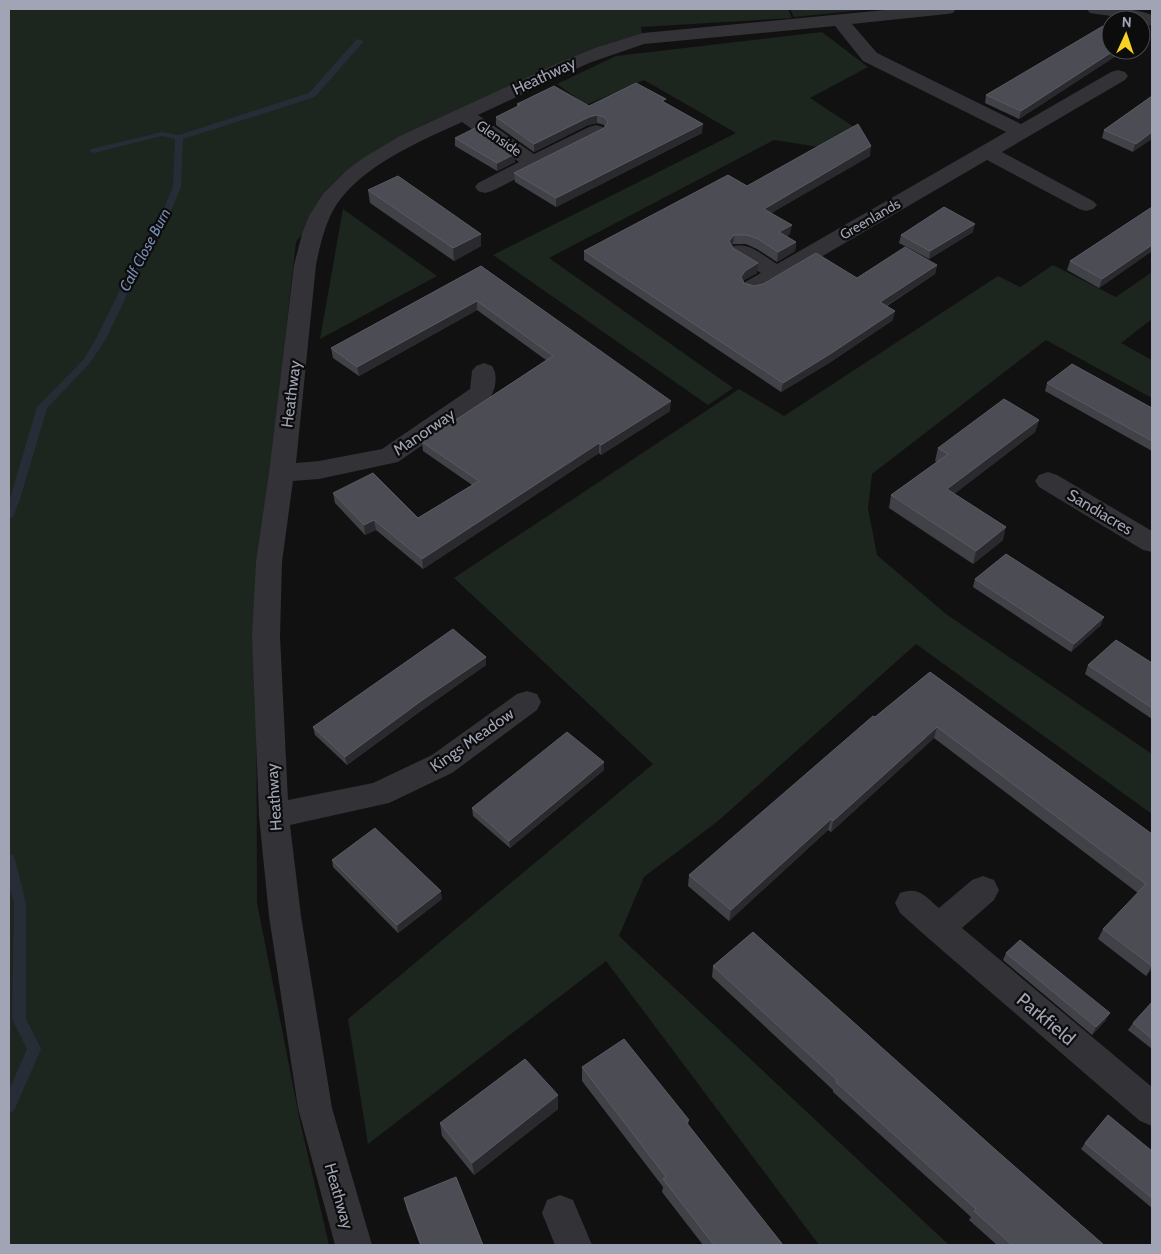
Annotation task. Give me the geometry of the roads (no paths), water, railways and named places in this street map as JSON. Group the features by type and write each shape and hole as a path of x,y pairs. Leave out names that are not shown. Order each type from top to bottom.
{"street":[{"name":"Heathway","path":"353,1245 315,1108 285,916 274,816 266,636 269,562 282,473 305,265 312,231 318,216 337,191 351,177 386,152 610,47 643,39 947,9"},
{"path":"1096,9 1139,16 1152,21"},
{"path":"840,20 870,57 1021,132"},
{"name":"Greenlands","path":"753,287 1021,132 1116,84"},
{"name":"Glenside","path":"464,114 533,163"},
{"name":"Glenside","path":"485,187 596,131"},
{"path":"987,152 1086,205"},
{"path":"742,251 777,274"},
{"name":"Manorway","path":"282,473 319,470 389,456 482,392 484,372"},
{"name":"Sandiacres","path":"1048,482 1152,543"},
{"name":"Kings Meadow","path":"274,816 378,794 442,764 527,702"},
{"path":"939,928 983,890"},
{"name":"Parkfield","path":"911,903 1152,1109"}],"waterway":[{"name":"Calf Close Burn","path":"179,138 312,95 360,41"},
{"path":"94,151 162,134 179,138"},
{"name":"Calf Close Burn","path":"9,514 42,407 87,361 102,337 144,249 159,230 177,187 179,138"},
{"name":"Calf Close Burn","path":"9,859 20,904 19,1019 34,1049 9,1106"}]}
